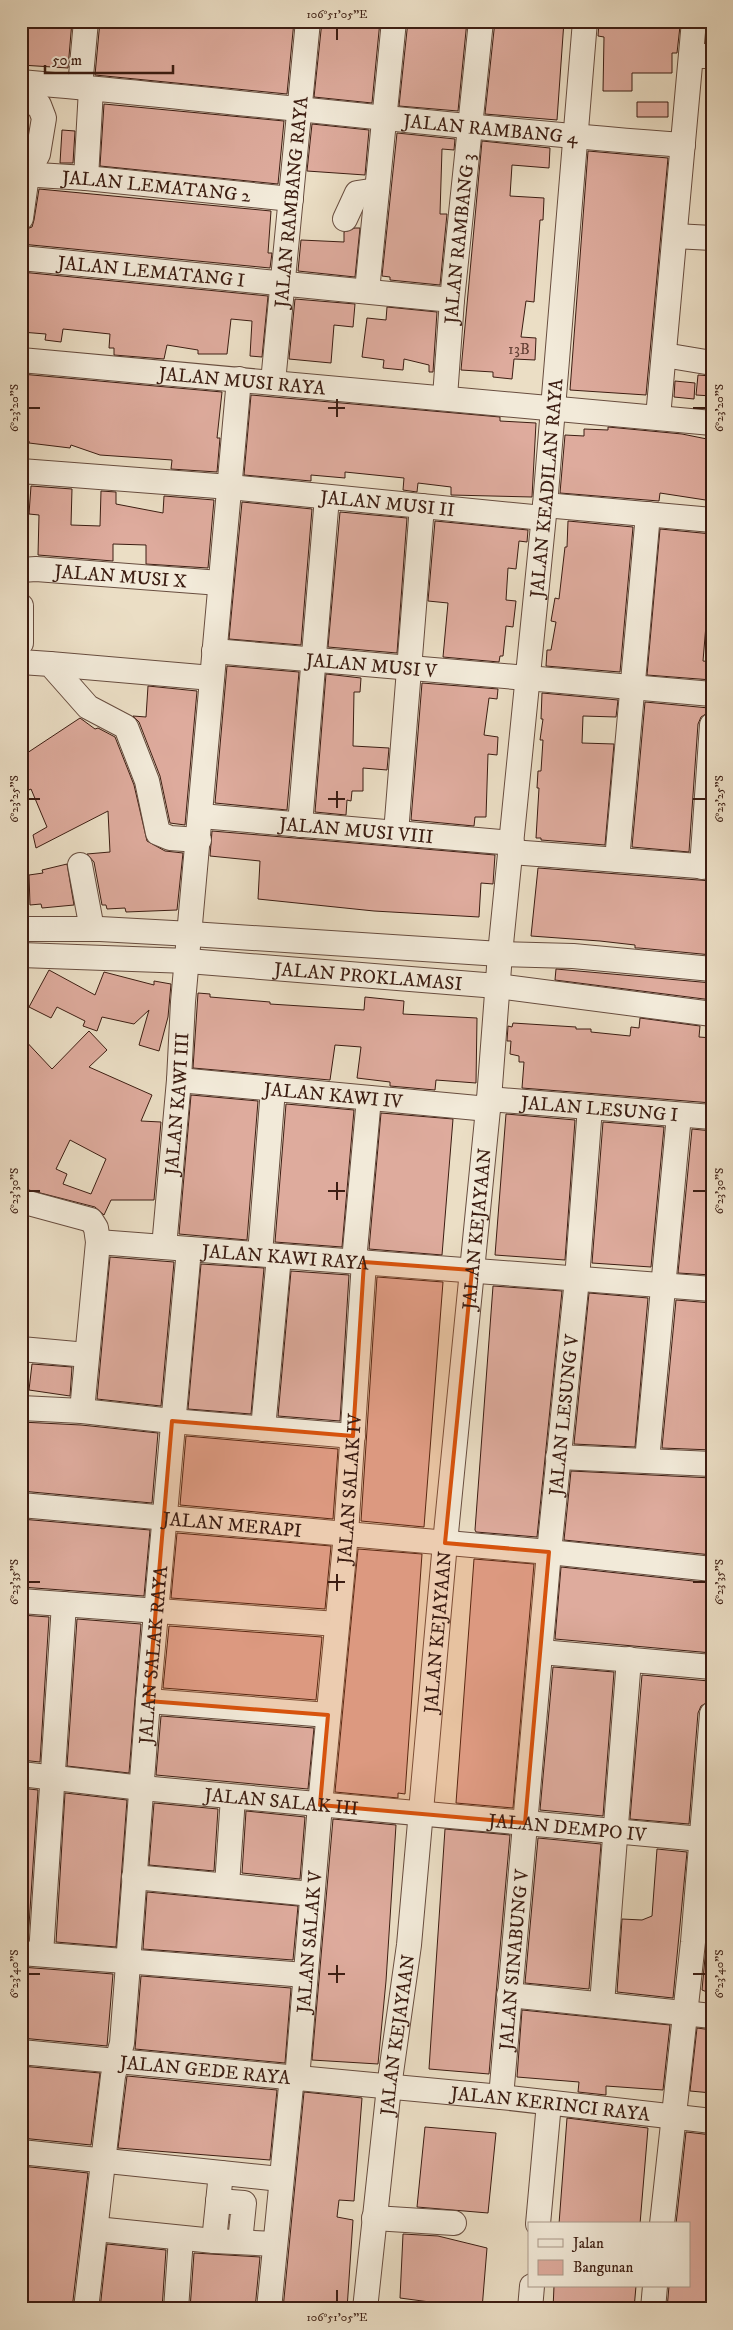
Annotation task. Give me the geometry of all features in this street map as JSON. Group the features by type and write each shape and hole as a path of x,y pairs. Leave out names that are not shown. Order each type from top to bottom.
{"street":[{"path":"86,21 86,178"},
{"name":"JALAN RAMBANG RAYA","path":"273,382 308,21"},
{"path":"367,291 394,21"},
{"name":"JALAN RAMBANG 3","path":"445,397 452,300 481,21"},
{"name":"JALAN KEADILAN RAYA","path":"500,954 544,511 585,21"},
{"path":"658,417 683,145 701,56 694,21"},
{"name":"JALAN RAMBANG 4","path":"21,82 300,108 471,128 683,145"},
{"path":"21,100 39,105 44,118 38,154 24,175 21,218"},
{"name":"JALAN LEMATANG 2","path":"24,175 86,178 291,199"},
{"path":"345,219 357,192 377,190"},
{"path":"675,236 712,238"},
{"name":"JALAN LEMATANG I","path":"21,258 452,300"},
{"path":"664,355 712,362"},
{"name":"JALAN MUSI RAYA","path":"21,360 445,397 712,423"},
{"name":"JALAN KAWI III","path":"164,1247 179,1080 183,1002 191,934 214,651 240,379"},
{"name":"JALAN MUSI II","path":"21,472 230,487 422,506 648,514 712,520"},
{"path":"300,825 327,497"},
{"path":"396,833 422,506"},
{"path":"617,860 648,514"},
{"name":"JALAN MUSI X","path":"21,570 36,569 220,584"},
{"path":"21,606 21,643"},
{"name":"JALAN MUSI V","path":"214,651 712,694"},
{"path":"21,662 212,678"},
{"path":"50,664 88,707 126,727 147,781 158,833 170,838 199,840"},
{"path":"707,867 712,725"},
{"name":"JALAN MUSI VIII","path":"201,816 396,833 617,860 707,867"},
{"path":"80,865 92,929"},
{"name":"JALAN PROKLAMASI","path":"21,929 92,929 500,954 573,956 712,969"},
{"name":"JALAN KEJAYAAN","path":"365,2309 374,2218 409,1945 445,1543 488,1104 500,954"},
{"name":"JALAN PROKLAMASI","path":"21,955 188,961 498,986 712,1014"},
{"name":"JALAN KAWI IV","path":"179,1080 369,1098 488,1104"},
{"path":"264,1428 273,1090"},
{"name":"JALAN SALAK IV","path":"320,1805 346,1534 353,1436 359,1262 369,1098"},
{"name":"JALAN LESUNG I","path":"488,1104 590,1107 712,1117"},
{"name":"JALAN LESUNG V","path":"541,1652 558,1457 577,1279 590,1107"},
{"path":"647,1461 679,1114"},
{"path":"21,1201 91,1220 96,1228 98,1242 82,1411"},
{"name":"JALAN KAWI RAYA","path":"98,1242 712,1289"},
{"name":"JALAN SALAK RAYA","path":"86,2309 116,2061 122,2043 148,1701 158,1612 172,1421 189,1249"},
{"path":"21,1349 87,1355"},
{"path":"21,1408 82,1411 172,1421 353,1436"},
{"path":"558,1457 712,1464"},
{"name":"JALAN MERAPI","path":"21,1505 549,1552 712,1569"},
{"path":"21,1601 337,1624"},
{"path":"64,1604 54,1777 31,1954 305,1975"},
{"path":"541,1652 712,1667"},
{"name":"JALAN SINABUNG V","path":"501,2097 541,1652"},
{"path":"602,2004 629,1659"},
{"path":"148,1701 328,1716"},
{"path":"662,2222 675,2117 684,2012 702,1943 712,1714"},
{"name":"JALAN SALAK III","path":"21,1774 142,1788 421,1814"},
{"path":"226,1885 233,1797"},
{"name":"JALAN SALAK V","path":"268,2309 280,2178 291,2086 297,2079 320,1805"},
{"name":"JALAN DEMPO IV","path":"421,1814 706,1839"},
{"path":"134,1877 312,1894"},
{"path":"509,1994 712,2016"},
{"name":"JALAN GEDE RAYA","path":"21,2052 390,2087"},
{"name":"JALAN KERINCI RAYA","path":"390,2087 501,2097 712,2121"},
{"path":"538,2222 549,2103"},
{"path":"21,2152 280,2178"},
{"path":"214,2241 222,2173"},
{"path":"218,2200 244,2203 240,2242"},
{"path":"374,2218 454,2223"},
{"path":"96,2229 214,2241 275,2244"},
{"path":"176,2309 181,2238"},
{"path":"530,2309 532,2288"},
{"path":"652,2309 655,2288"}],"highlighted area":[{"path":"364,1262 472,1270 445,1543 549,1552 525,1823 320,1805 328,1715 148,1701 172,1421 353,1436"}],"building":[{"path":"21,21 72,21 68,68 21,65"},
{"path":"100,21 294,21 287,94 95,75"},
{"path":"322,21 380,21 372,103 314,97"},
{"path":"408,21 467,21 458,111 399,106"},
{"path":"495,21 564,21 557,120 485,114"},
{"path":"599,21 628,21 680,26 677,53 672,53 672,73 632,73 632,91 603,91 604,37 598,36"},
{"path":"637,102 668,102 668,117 637,117"},
{"path":"104,104 284,121 278,184 100,166"},
{"path":"312,124 369,130 365,175 307,171"},
{"path":"62,130 75,131 73,163 60,163"},
{"path":"397,133 455,139 454,150 442,149 440,214 447,214 440,285 390,280 390,277 382,276"},
{"path":"482,141 550,148 549,168 512,165 510,196 544,198 543,220 540,220 534,302 526,301 521,337 536,338 535,360 514,359 512,379 493,377 493,372 461,370"},
{"path":"588,151 668,158 646,395 570,390"},
{"path":"39,189 271,211 268,253 272,253 270,268 21,244 21,231 32,227"},
{"path":"360,228 355,277 298,271 301,240 344,242 344,232"},
{"path":"21,272 268,296 262,357 250,356 252,321 231,319 227,354 198,354 198,350 167,345 164,359 114,355 114,348 109,348 110,334 63,329 61,342 45,340 46,334 21,332"},
{"path":"295,299 355,304 353,327 334,325 331,363 289,359"},
{"path":"387,307 437,312 433,372 429,372 429,365 404,359 403,370 383,368 384,360 362,357 367,318 386,320"},
{"path":"21,374 222,392 217,438 220,438 217,472 171,469 172,460 100,455 71,445 70,448 29,443 29,441 21,439"},
{"path":"698,375 712,376 712,396 696,395"},
{"path":"675,381 695,383 694,399 674,397"},
{"path":"251,395 500,417 500,421 536,423 532,497 451,495 451,487 418,483 417,492 403,490 404,478 345,472 345,478 311,475 311,481 244,475"},
{"path":"608,427 682,434 712,440 712,501 660,493 659,501 560,493 565,435 584,436 584,429 608,430"},
{"path":"31,486 72,489 71,525 100,526 101,491 116,492 116,504 163,513 164,496 214,500 208,568 146,564 146,545 113,544 113,561 38,555 39,515 29,514"},
{"path":"242,502 312,509 301,645 229,639"},
{"path":"340,512 407,518 397,653 328,647"},
{"path":"435,521 528,530 527,542 519,541 516,569 508,568 506,600 516,601 513,627 506,626 503,656 500,656 499,662 443,657 448,603 428,601"},
{"path":"568,521 633,527 620,672 546,666 547,650 551,650 556,622 551,621 555,598 559,599 565,547 567,547"},
{"path":"660,529 712,534 712,598 706,625 703,661 712,662 712,680 647,675"},
{"path":"227,666 299,672 287,810 215,803"},
{"path":"326,674 361,678 360,692 354,692 353,746 389,748 387,770 363,768 363,791 352,791 351,801 347,800 346,815 315,812"},
{"path":"422,683 498,689 497,699 489,698 484,735 498,737 497,755 488,754 486,817 475,817 474,826 411,820"},
{"path":"148,686 197,691 185,825 170,823 160,776 139,722 133,716 146,717"},
{"path":"542,693 618,700 616,717 583,716 582,743 614,744 605,845 536,838 539,788 537,788 538,771 541,771 543,740 540,740 543,719 541,719"},
{"path":"645,702 709,708 709,712 701,717 698,724 689,852 632,847"},
{"path":"80,718 95,729 98,728 115,737 134,785 147,841 165,851 183,853 177,910 126,912 125,908 107,909 106,905 102,905 94,862 87,854 110,852 108,811 36,848 33,835 47,827 31,789 29,790 21,775 21,757"},
{"path":"212,831 495,855 493,884 481,883 479,917 374,911 258,899 260,861 210,856"},
{"path":"67,864 74,905 42,908 41,904 30,905 29,875 43,873 42,870"},
{"path":"538,868 712,881 712,955 635,948 635,945 600,941 531,936"},
{"path":"556,969 712,983 712,1000 555,980"},
{"path":"49,970 95,995 104,972 154,985 154,981 171,984 168,1017 159,1051 139,1045 149,1010 134,1024 102,1017 97,1031 83,1026 85,1021 57,1007 51,1018 29,1007"},
{"path":"198,993 210,994 210,997 270,1002 270,1004 364,1010 365,997 404,1001 403,1014 477,1018 476,1083 436,1080 435,1090 390,1086 390,1082 357,1078 361,1047 335,1045 330,1080 193,1068"},
{"path":"640,1018 700,1026 699,1037 712,1038 712,1103 522,1088 524,1062 519,1062 519,1056 510,1054 511,1041 507,1041 508,1026 512,1027 513,1023 576,1027 576,1029 591,1029 591,1032 630,1036 631,1027 639,1028"},
{"path":"89,1031 107,1050 89,1067 152,1095 141,1121 161,1122 154,1200 111,1200 104,1215 95,1207 21,1188 21,1036 52,1069","holes":["70,1140 106,1159 91,1194 63,1184 67,1174 56,1169"]},
{"path":"191,1095 258,1101 247,1240 179,1234"},
{"path":"286,1104 354,1110 342,1247 275,1242"},
{"path":"381,1113 453,1119 442,1255 369,1249"},
{"path":"506,1114 575,1120 565,1260 495,1255"},
{"path":"603,1122 664,1127 651,1267 592,1263"},
{"path":"692,1129 712,1131 712,1275 678,1273"},
{"path":"110,1257 174,1262 161,1406 97,1399"},
{"path":"201,1264 264,1268 251,1414 188,1409"},
{"path":"291,1271 349,1275 340,1421 278,1416"},
{"path":"377,1277 443,1282 424,1527 361,1521"},
{"path":"493,1286 562,1291 537,1537 476,1532 475,1530"},
{"path":"589,1293 648,1298 635,1447 574,1444"},
{"path":"676,1300 712,1303 712,1450 662,1448"},
{"path":"32,1364 72,1367 70,1396 29,1390"},
{"path":"21,1422 81,1425 158,1433 152,1503 21,1491"},
{"path":"186,1436 338,1449 333,1519 180,1505"},
{"path":"571,1471 712,1478 712,1555 564,1540"},
{"path":"21,1519 150,1530 144,1596 21,1587"},
{"path":"177,1533 331,1546 325,1609 171,1598"},
{"path":"358,1549 422,1554 405,1794 398,1793 398,1798 335,1792"},
{"path":"474,1559 534,1564 513,1808 456,1803"},
{"path":"561,1567 712,1583 712,1653 555,1639"},
{"path":"21,1615 49,1617 40,1762 21,1760"},
{"path":"77,1619 141,1624 129,1773 67,1766"},
{"path":"169,1626 322,1637 316,1700 163,1688"},
{"path":"553,1667 614,1672 603,1816 540,1810"},
{"path":"642,1675 709,1681 708,1700 712,1700 701,1706 698,1713 689,1824 630,1819"},
{"path":"161,1716 314,1728 308,1789 156,1775"},
{"path":"21,1788 38,1790 28,1940 21,1939"},
{"path":"65,1793 127,1800 116,1947 56,1942"},
{"path":"154,1803 218,1809 214,1871 149,1865"},
{"path":"246,1811 305,1817 300,1879 242,1873"},
{"path":"333,1819 396,1825 386,1981 378,2064 312,2060"},
{"path":"445,1829 510,1835 489,2074 429,2069"},
{"path":"538,1838 601,1844 589,1989 525,1983"},
{"path":"657,1849 687,1852 673,1998 617,1992 622,1919 642,1920 652,1916"},
{"path":"712,1883 712,1994 702,1990"},
{"path":"147,1892 298,1906 293,1960 143,1949"},
{"path":"21,1967 113,1974 107,2046 21,2038"},
{"path":"141,1976 291,1988 285,2063 135,2049"},
{"path":"522,2010 670,2025 663,2090 606,2086 606,2095 578,2092 579,2082 517,2077"},
{"path":"697,2028 712,2030 712,2093 690,2091"},
{"path":"21,2066 100,2073 91,2145 21,2138"},
{"path":"127,2076 277,2090 270,2160 118,2148"},
{"path":"304,2092 362,2098 354,2201 339,2200 337,2217 353,2220 347,2309 283,2309"},
{"path":"567,2118 648,2128 640,2222 559,2222"},
{"path":"425,2127 496,2133 488,2213 417,2207"},
{"path":"686,2132 712,2135 712,2309 667,2309 669,2288 690,2288 690,2222 676,2222"},
{"path":"21,2166 88,2173 72,2309 21,2309"},
{"path":"403,2234 438,2236 487,2248 482,2309 400,2298"},
{"path":"107,2244 166,2250 162,2309 100,2309"},
{"path":"194,2253 260,2257 255,2309 190,2309"},
{"path":"554,2288 636,2288 634,2309 553,2309"}]}
